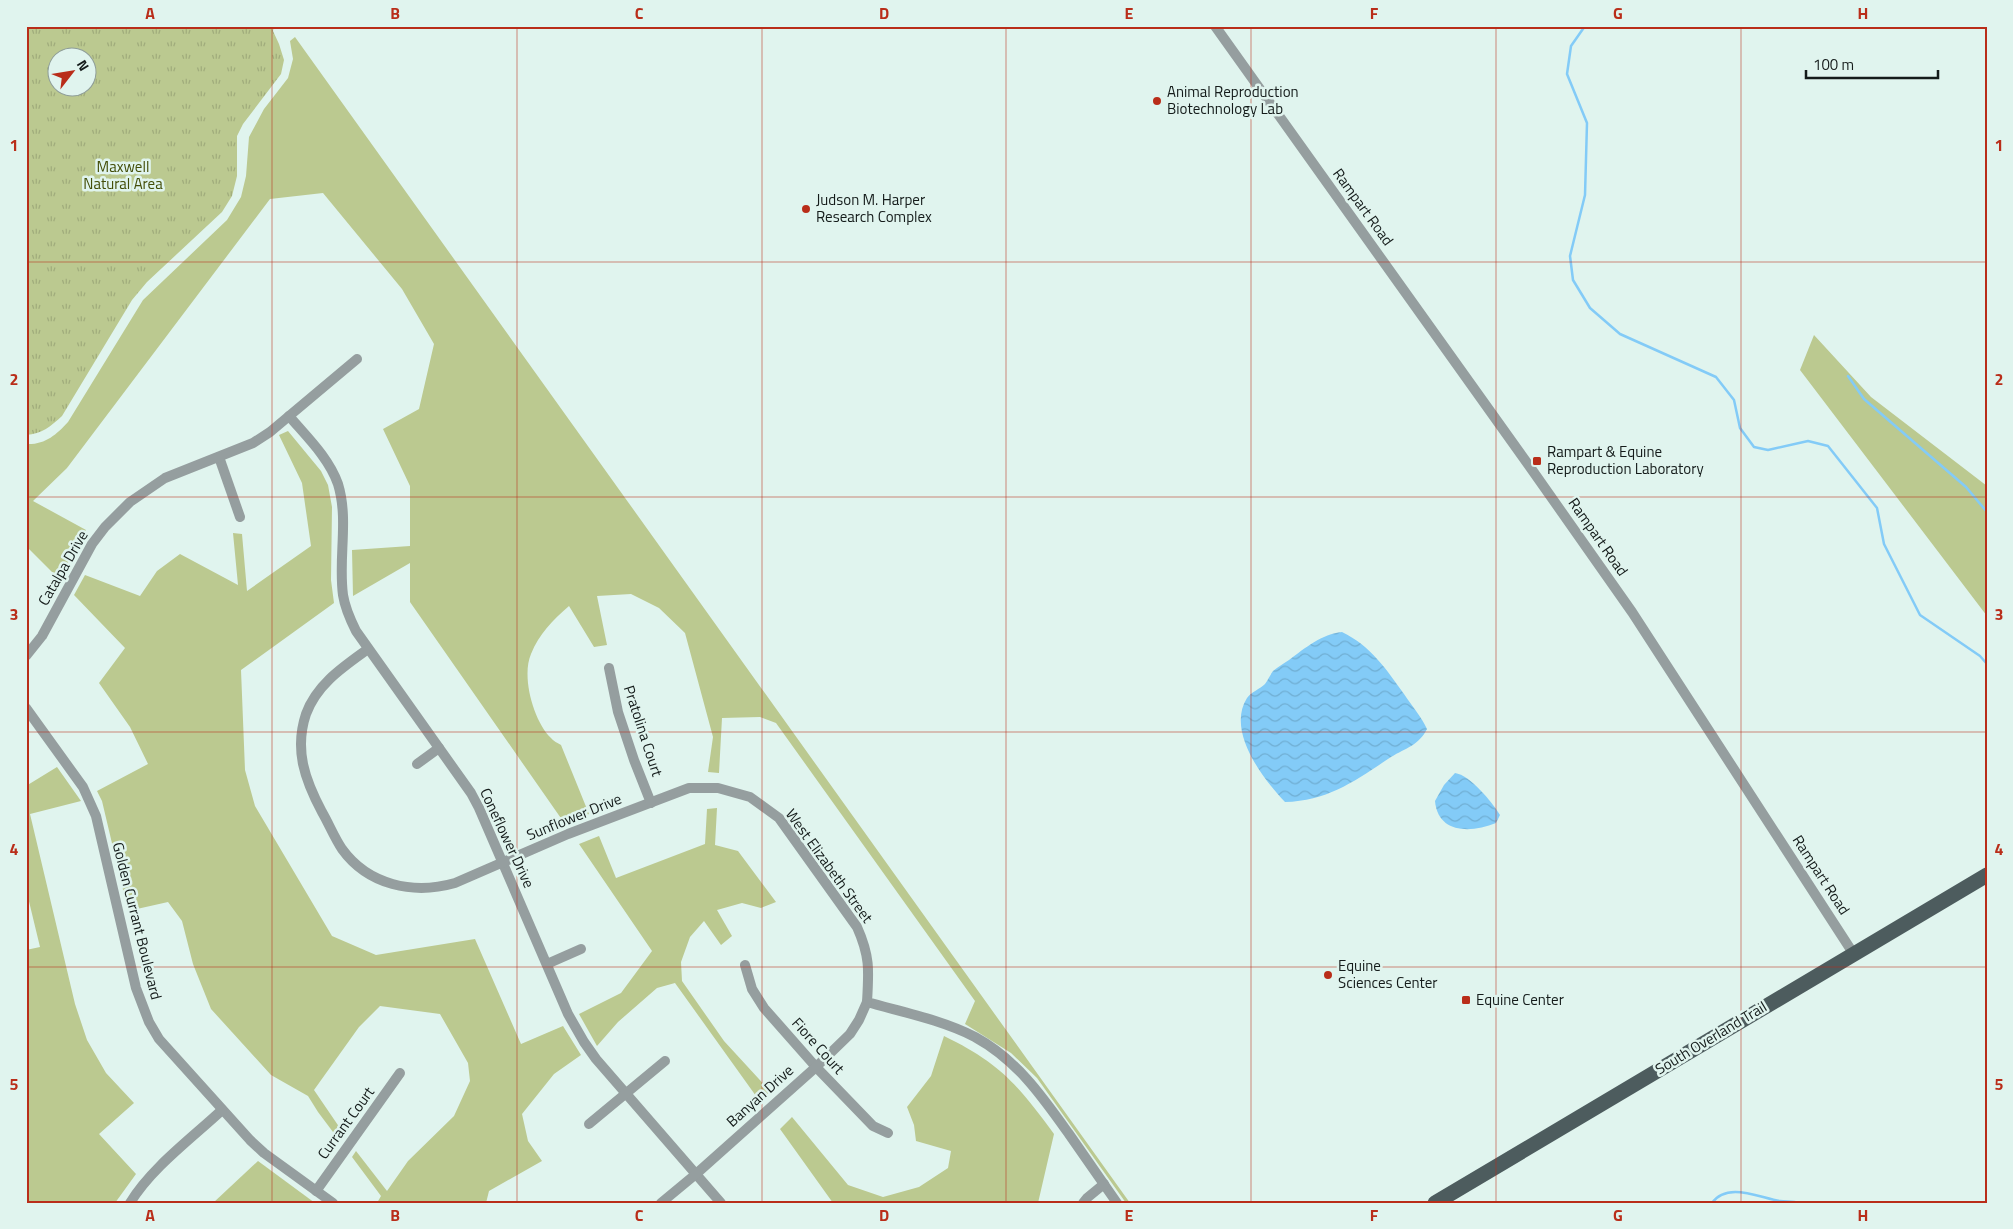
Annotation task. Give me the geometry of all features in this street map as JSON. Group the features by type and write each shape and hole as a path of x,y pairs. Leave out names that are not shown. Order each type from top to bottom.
{"main road":[{"name":"South Overland Trail","path":"1436,1203 1987,875"}],"street":[{"name":"Rampart Road","path":"1215,26 1525,459 1632,612 1853,954"},
{"name":"Catalpa Drive","path":"26,656 42,636 92,544 120,511 147,489 165,478 253,443 289,416 357,359"},
{"name":"Coneflower Drive","path":"289,416 325,459 337,483 342,500 343,516 343,594 350,618 368,649 471,793 503,862 568,1014 584,1042 626,1094 721,1203"},
{"path":"219,457 240,517"},
{"name":"Sunflower Drive","path":"368,649 341,668 320,689 312,701 302,728 300,745 304,772 309,786 343,849 352,860 373,876 385,882 413,889 428,889 455,883 568,834 651,803"},
{"name":"Pratolina Court","path":"609,668 618,712 651,803"},
{"name":"Golden Currant Boulevard","path":"26,708 82,787 96,816 136,988 149,1022 169,1052 264,1153 333,1203"},
{"path":"417,764 439,748"},
{"name":"West Elizabeth Street","path":"651,803 689,788 718,788 750,797 779,818 857,926 865,946 870,968 867,1002"},
{"path":"547,964 581,949"},
{"name":"Fiore Court","path":"745,965 752,989 764,1008 816,1067 873,1126 888,1133"},
{"path":"867,1002 945,1025 974,1037 997,1051 1016,1067 1040,1092 1117,1203"},
{"name":"Banyan Drive","path":"661,1203 816,1067 850,1034 867,1002"},
{"path":"589,1124 665,1061"},
{"name":"Currant Court","path":"316,1191 400,1073"},
{"path":"130,1203 144,1183 222,1110"},
{"path":"1083,1203 1104,1184"}],"green space":[{"name":"Maxwell Natural Area","path":"26,26 274,26 273,31 284,60 281,74 243,124 237,136 237,176 232,196 222,212 147,282 132,300 62,416 42,431 26,435"},
{"path":"295,37 1130,1203 1126,1203 1037,1078 1011,1053 965,1024 975,1001 776,723 760,717 722,718 719,773 708,772 713,737 685,633 659,608 631,594 597,596 607,645 594,647 569,606 547,628 531,654 528,664 528,686 531,699 545,731 553,740 561,745 589,814 565,824 410,602 410,563 353,596 352,550 410,546 410,486 383,429 419,409 434,344 402,289 323,193 270,199 67,468 33,501 86,530 59,579 26,546 26,444 39,443 50,438 68,422 143,300 227,220 241,197 246,176 249,137 264,109 288,78 293,59 290,41"},
{"path":"1814,335 1871,397 1987,486 1987,616 1800,370"},
{"path":"288,431 321,471 328,485 332,507 331,580 334,603 241,670 245,770 255,806 332,936 376,955 475,939 521,1044 563,1026 581,1055 554,1074 522,1114 528,1141 542,1161 489,1191 486,1203 377,1203 381,1196 352,1157 356,1151 387,1191 408,1161 454,1116 470,1081 468,1063 440,1014 380,1006 359,1027 314,1090 344,1134 339,1140 308,1096 271,1075 211,1009 193,964 182,921 168,902 128,911 102,801 97,791 148,764 130,727 99,683 125,648 74,595 85,575 140,596 157,571 180,554 238,585 233,533 242,534 247,591 311,546 302,483 279,435"},
{"path":"57,767 81,801 30,814 75,1004 87,1040 106,1073 134,1103 99,1134 136,1174 115,1203 26,1203 26,950 40,947 26,889 26,786"},
{"path":"717,808 715,845 738,851 776,902 761,908 742,903 717,910 732,936 721,945 704,921 690,937 681,962 682,981 724,1041 770,1091 761,1103 675,983 657,988 618,1022 597,1046 579,1014 621,993 652,951 579,844 599,836 616,878 705,844 707,809"},
{"path":"944,1036 994,1066 1030,1102 1054,1134 1038,1203 833,1203 780,1129 792,1117 848,1185 883,1197 919,1187 948,1168 951,1151 916,1141 914,1125 907,1107 931,1076"},
{"path":"258,1161 315,1203 213,1203"}],"water":[{"path":"1342,632 1370,651 1391,676 1427,729 1412,746 1341,788 1315,798 1285,802 1267,781 1250,754 1241,725 1242,711 1247,698 1265,684 1273,671 1314,642"},
{"path":"1455,773 1474,784 1492,803 1500,815 1496,823 1467,829 1457,828 1442,820 1437,812 1435,801 1444,785"}],"waterway":[{"path":"1585,26 1571,46 1567,74 1587,123 1585,195 1570,256 1573,280 1590,308 1620,334 1716,377 1734,400 1740,428 1754,447 1768,450 1808,441 1828,446 1877,508 1884,544 1920,615 1980,656 1987,664"},
{"path":"1848,376 1864,399 1966,487 1987,512"},
{"path":"1712,1203 1718,1196 1735,1192 1799,1203"}],"place":[{"name":"Animal Reproduction Biotechnology Lab","path":"1157,101"},
{"name":"Judson M. Harper Research Complex","path":"806,209"},
{"name":"Rampart & Equine Reproduction Laboratory","path":"1537,461"},
{"name":"Equine Sciences Center","path":"1328,975"},
{"name":"Equine Center","path":"1466,1000"}]}
